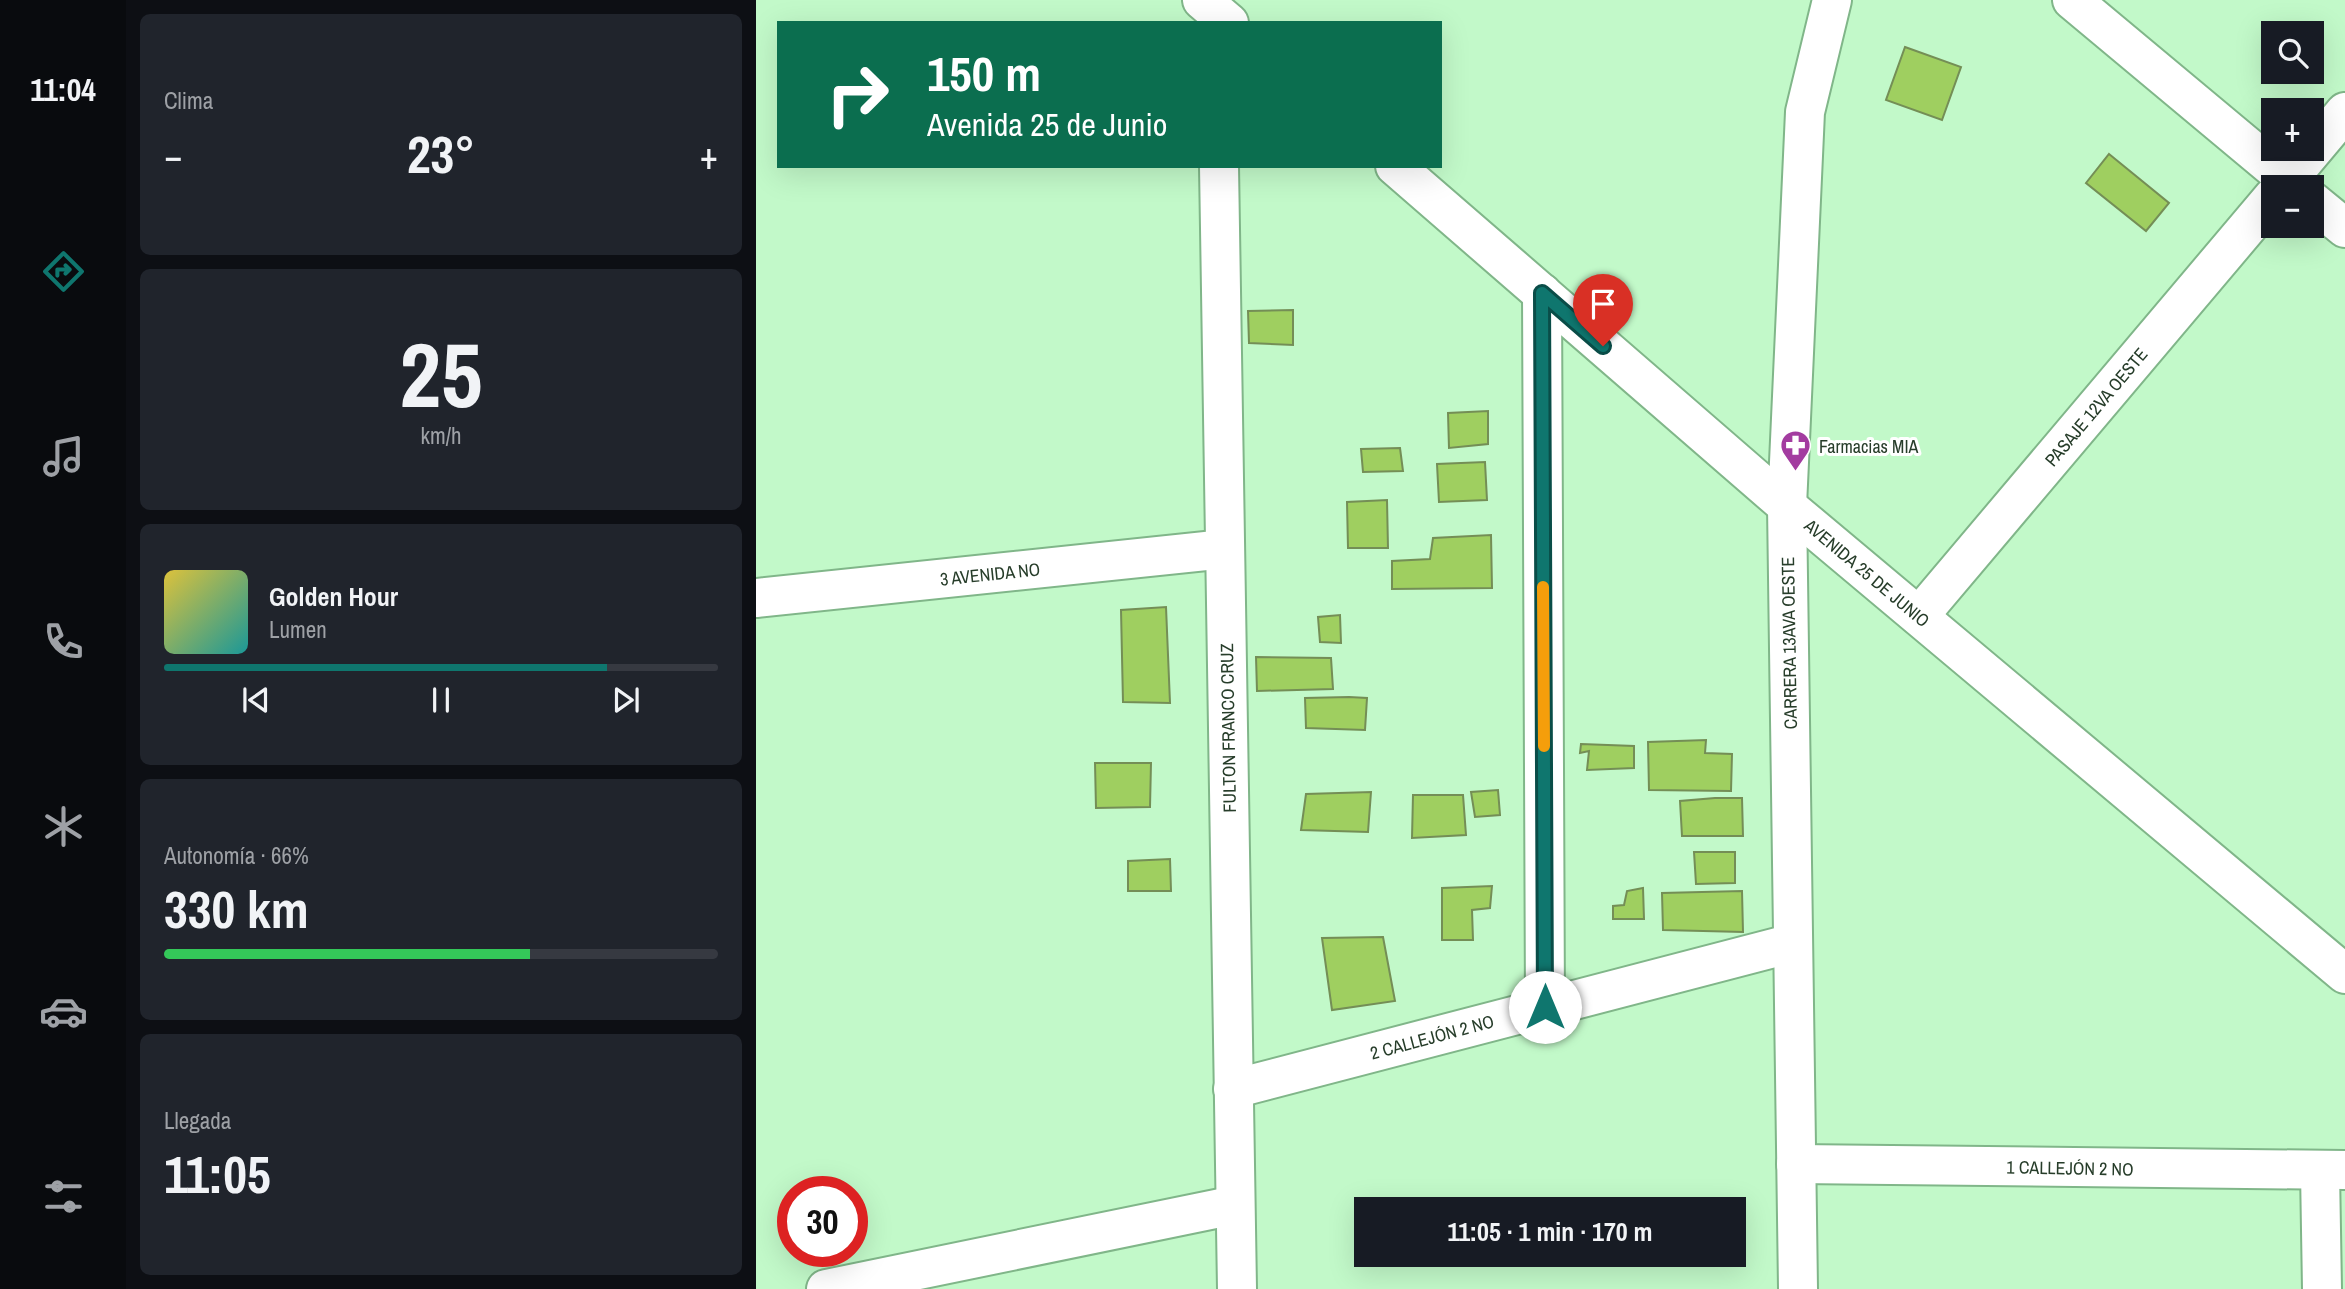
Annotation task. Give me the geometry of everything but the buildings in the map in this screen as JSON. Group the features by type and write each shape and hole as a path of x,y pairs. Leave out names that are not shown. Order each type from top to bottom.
{"street":[{"name":"CARRERA 13AVA OESTE","path":"1798,1289 1787,506 1805,112 1832,0"},
{"path":"2071,0 2273,175"},
{"name":"PASAJE 12VA OESTE","path":"2301,175 2345,112"},
{"name":"FULTON FRANCO CRUZ","path":"1219,168 1237,1289"},
{"name":"AVENIDA 25 DE JUNIO","path":"1397,168 1787,506 2345,974"},
{"path":"2324,214 2345,229"},
{"name":"PASAJE 12VA OESTE","path":"1919,616 2261,223"},
{"path":"1542,293 1545,1007"},
{"name":"3 AVENIDA NO","path":"756,598 1225,549"},
{"name":"2 CALLEJÓN 2 NO","path":"1233,1089 1793,943"},
{"name":"1 CALLEJÓN 2 NO","path":"1796,1164 2332,1171"},
{"path":"2322,1289 2332,1171"},
{"path":"826,1289 1235,1205"}],"slow traffic":[{"path":"1543,587 1544,746"}],"place":[{"name":"Farmacias MIA","path":"1796,473"}],"route":[{"path":"1545,1007 1542,293 1603,346"}]}
